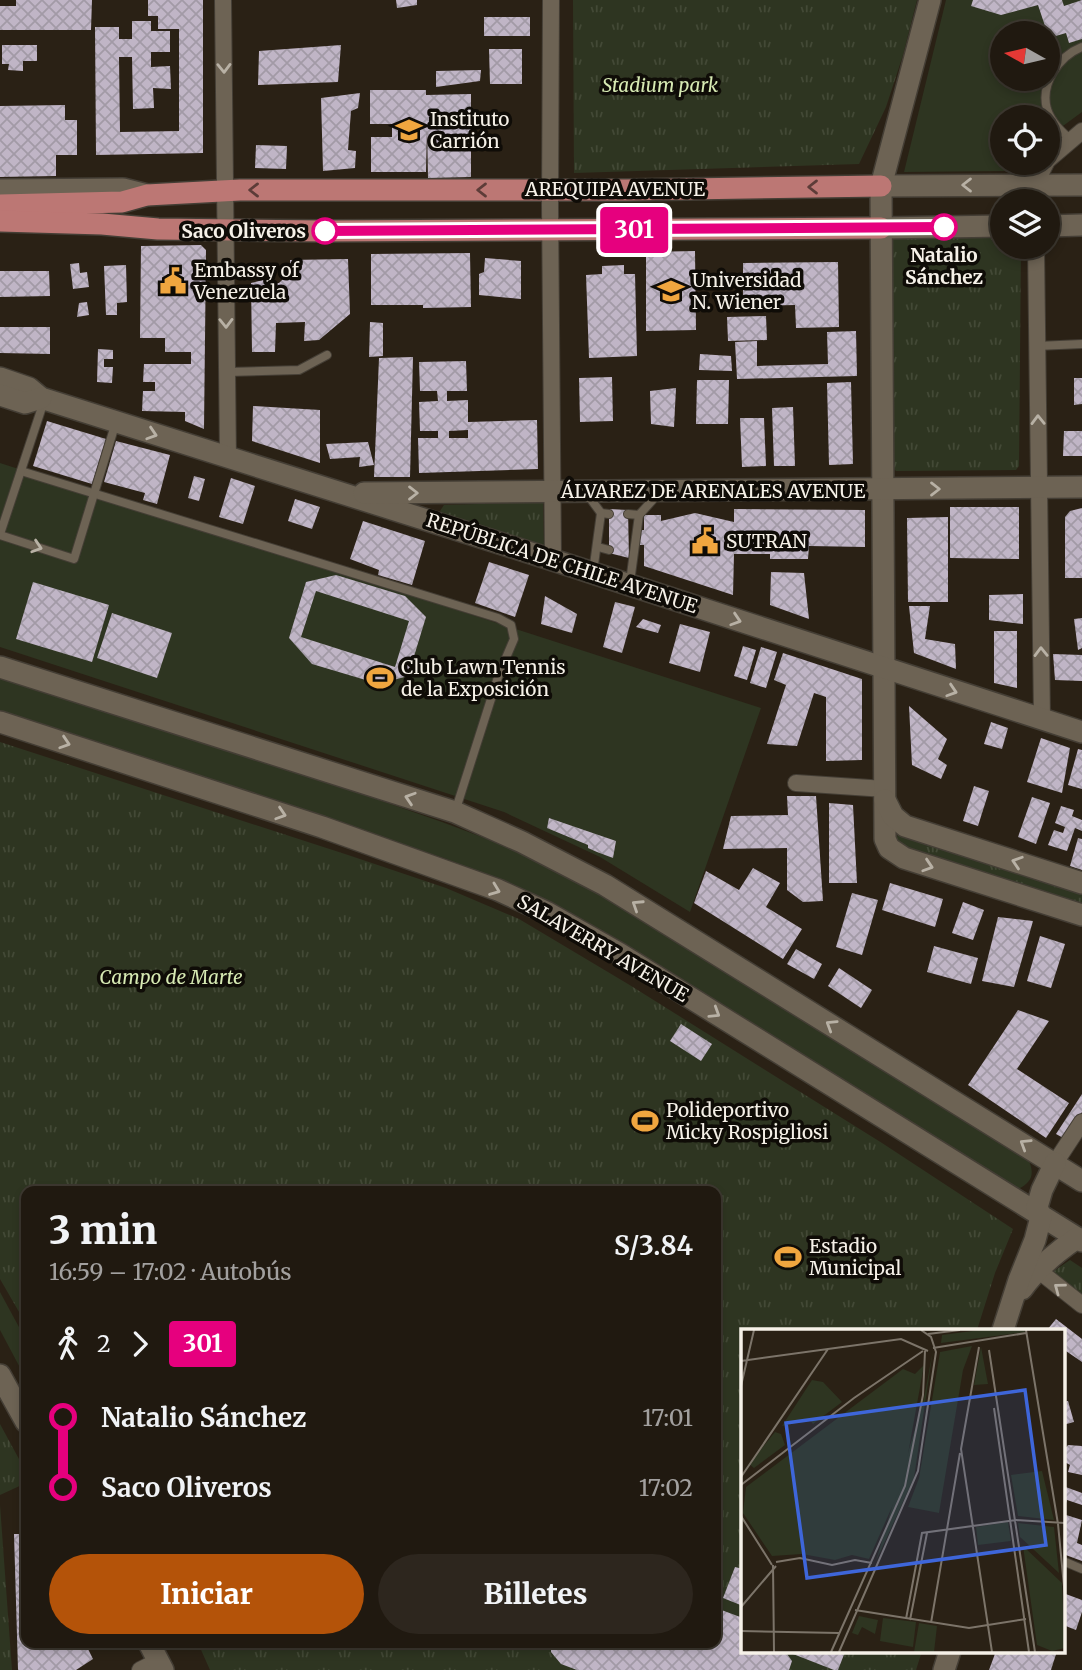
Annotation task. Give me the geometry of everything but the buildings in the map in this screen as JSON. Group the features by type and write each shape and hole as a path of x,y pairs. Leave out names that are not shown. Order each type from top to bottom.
{"main road":[{"path":"930,0 881,186 885,839 889,848 898,856 1082,915"},
{"name":"AREQUIPA AVENUE","path":"1058,189 1082,185"},
{"name":"AREQUIPA AVENUE","path":"0,205 122,202 147,195 225,190 881,186 990,191"},
{"name":"AREQUIPA AVENUE","path":"0,190 114,189 147,195"},
{"name":"AREQUIPA AVENUE","path":"0,221 102,224 158,229"},
{"path":"1060,226 1082,225"},
{"name":"AREQUIPA AVENUE","path":"0,232 158,229 551,231 990,226"},
{"path":"0,379 29,388 43,399"},
{"path":"0,395 24,403 43,399"},
{"name":"REPÚBLICA DE CHILE AVENUE","path":"43,399 553,560 1082,732"},
{"name":"ÁLVAREZ DE ARENALES AVENUE","path":"345,494 1082,487"},
{"path":"0,667 455,812 522,842 605,884 1082,1181"},
{"name":"SALAVERRY AVENUE","path":"0,722 323,827 498,890 546,912 620,954 1079,1240"},
{"path":"885,795 893,816 905,826 1082,883"},
{"path":"898,856 894,843 896,836 905,826"},
{"path":"1004,1329 1011,1306 1032,1266 1041,1217 1037,1207 1055,1163"},
{"path":"1032,1266 1079,1240"},
{"path":"0,1375 21,1413"},
{"path":"944,1670 950,1652"}],"street":[{"path":"223,0 228,459"},
{"path":"551,0 553,560"},
{"path":"1060,149 1076,135"},
{"path":"1036,259 1042,720"},
{"path":"796,783 885,795"},
{"path":"1055,1163 1082,1122"},
{"path":"1032,1266 1082,1305"}],"lane":[{"path":"1076,135 1059,129 1047,110 1047,92 1052,75 1063,58 1082,47"},
{"path":"1037,345 1082,344"},
{"path":"227,373 299,370 327,355"},
{"path":"43,399 0,535 74,559 116,422"},
{"path":"21,471 498,618 510,625 513,639 499,674 455,812"},
{"path":"630,585 631,555 639,515 660,491"},
{"path":"585,492 605,513 593,573"},
{"path":"628,514 639,515"},
{"path":"598,547 609,550"},
{"path":"1064,1561 1082,1569"}],"green space":[{"name":"Stadium park","path":"573,0 917,0 886,107 859,164 574,173"},
{"path":"946,0 1082,0 1082,112 1060,128 1060,105 990,105 990,171 904,172"},
{"path":"891,232 990,232 990,259 1021,259 1019,466 1016,470 896,471 892,467"},
{"name":"Club Lawn Tennis de la Exposición","path":"0,463 761,708 690,912 600,857 504,812 0,647"},
{"path":"543,502 544,548 444,518 440,511 444,505"},
{"path":"0,677 339,786 498,843 546,865 603,896 1029,1161 1031,1178 1018,1189 495,878 444,858 0,711"},
{"name":"Campo de Marte","path":"0,742 446,888 519,919 882,1143 1013,1229 995,1273 977,1329 741,1329 741,1652 922,1652 916,1670 210,1670 200,1648 721,1648 721,1186 21,1186 21,1315 0,1279"},
{"path":"900,833 1082,888 1082,911 900,853 896,843"},
{"path":"1070,1260 1082,1268 1082,1299 1048,1275"},
{"path":"0,1292 21,1331 21,1370 0,1330"},
{"path":"0,1424 21,1463 21,1485 0,1495"},
{"path":"0,1505 12,1670 0,1670"}],"bus line":[{"name":"301","path":"325,231 534,232 944,227"}],"place":[{"name":"Instituto Carrión","path":"409,130"},
{"name":"Natalio Sánchez","path":"944,227"},
{"name":"Saco Oliveros","path":"325,231"},
{"name":"Embassy of Venezuela","path":"173,281"},
{"name":"Universidad N. Wiener","path":"671,291"},
{"name":"SUTRAN","path":"705,541"},
{"name":"Club Lawn Tennis de la Exposición","path":"380,678"},
{"name":"Polideportivo Micky Rospigliosi","path":"645,1121"},
{"name":"Estadio Municipal","path":"788,1257"}]}
